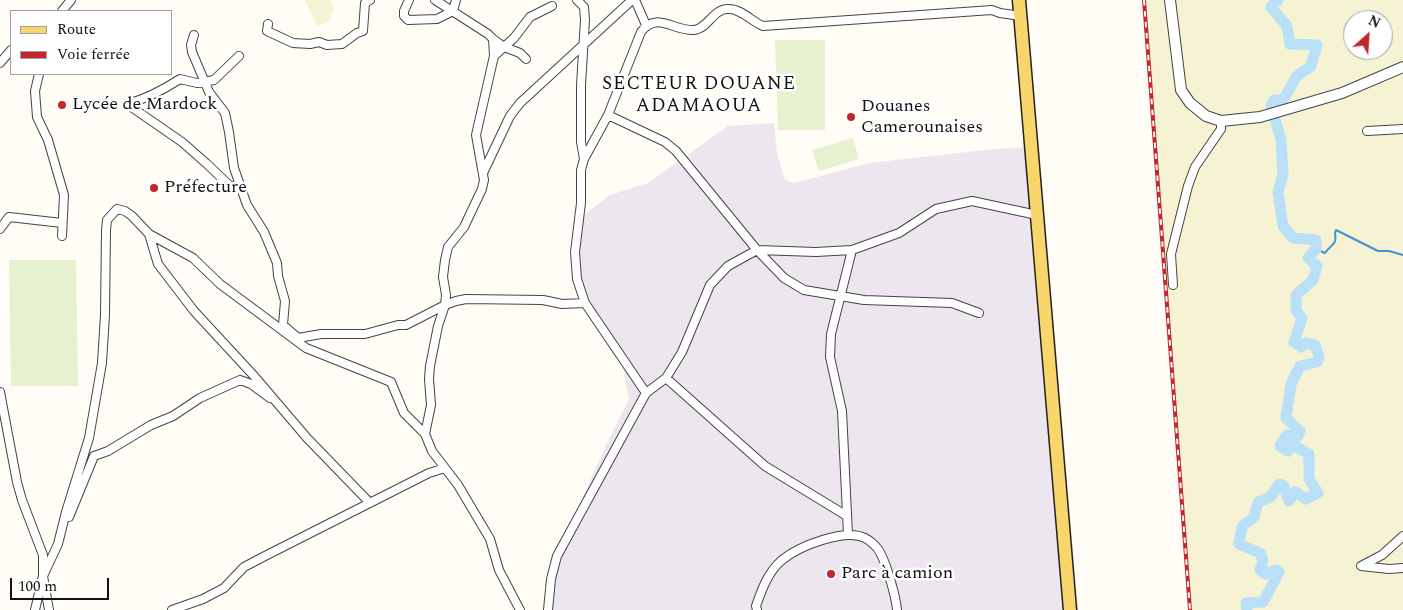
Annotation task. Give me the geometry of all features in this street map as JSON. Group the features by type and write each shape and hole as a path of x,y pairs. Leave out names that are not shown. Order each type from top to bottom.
{"main road":[{"path":"1019,0 1070,610"}],"street":[{"path":"63,10 71,0"},
{"path":"268,24 267,31 293,43 310,44 319,42 327,45 342,44 363,30 365,3 370,0"},
{"path":"409,0 404,11 404,16 408,20 437,19 453,11 456,0"},
{"path":"435,0 476,25 504,47 513,49 526,59"},
{"path":"577,0 584,7 581,85 581,142 584,159"},
{"path":"483,172 510,116 520,103 633,0 646,25"},
{"path":"1170,0 1181,90 1190,103 1206,116 1221,121 1260,117 1342,93 1403,67"},
{"path":"494,56 514,38 530,17 552,6"},
{"path":"646,393 585,303 577,279 575,252 581,203 581,170 584,159 608,115 641,32 646,25 653,22 695,30 702,27 722,9 731,9 763,26 992,10 1021,16"},
{"path":"194,34 191,45 192,52 209,92 224,113 229,132 234,168 241,190 247,205 264,232 277,264 278,276 285,301 283,326 298,338 322,334 365,334 398,325 406,325 445,305 466,299 543,300 562,304 585,303"},
{"path":"425,434 431,405 430,366 438,326 445,305 446,295 443,278 448,247 464,227 482,189 484,180 476,135 494,56 493,39"},
{"path":"0,63 10,51"},
{"path":"239,56 214,80 197,84 180,79 142,100 127,104 182,142 229,185 241,190"},
{"path":"38,75 35,91 37,117 51,148 64,195 62,236"},
{"path":"608,115 665,142 676,151 758,250 784,278 804,290 864,300 952,303 978,313"},
{"path":"1173,285 1171,254 1188,186 1195,167 1221,129 1221,121"},
{"path":"1367,131 1403,129"},
{"path":"548,610 551,579 558,556 646,393 666,378 682,352 710,285 728,266 758,250 816,252 852,250 900,233 936,209 972,201 1037,215"},
{"path":"58,544 89,438 100,379 105,324 106,230 107,220 117,209 132,216 149,234 193,258 220,284 306,348 391,382 404,413 425,434 432,450 458,485 490,539 499,570 520,610"},
{"path":"0,229 9,217 62,223"},
{"path":"149,234 158,264 188,303 280,404 307,438 370,503"},
{"path":"848,534 842,411 830,357 831,334 852,250"},
{"path":"666,378 766,466 848,516"},
{"path":"35,610 43,576 94,456 108,451 151,425 173,416 200,398 240,380 250,384 280,404"},
{"path":"0,392 22,500 43,555 43,576 49,610"},
{"path":"0,430 8,437"},
{"path":"172,610 203,599 224,588 244,567 429,473 445,468"},
{"path":"757,610 756,606 765,581 782,560 811,544 848,534 865,538 878,548 886,566 897,610"},
{"path":"1403,536 1382,554 1361,566 1390,570 1403,568"}],"shaded area":[{"path":"305,0 330,0 334,7 330,21 317,26"},
{"path":"1144,0 1403,0 1403,610 1190,610"},
{"path":"774,123 777,153 785,180 794,183 869,163 994,149 1039,147 1078,610 545,610 564,540 606,445 629,399 621,359 584,306 573,253 584,215 610,195 648,183 728,126"}],"green space":[{"path":"775,40 825,40 825,130 778,130"},
{"path":"853,138 859,159 819,171 812,150"},
{"path":"9,260 76,260 78,386 11,386"}],"waterway":[{"path":"1247,610 1246,603 1263,602 1279,572 1276,570 1265,574 1260,570 1263,560 1260,553 1239,544 1242,527 1254,517 1258,502 1271,497 1279,484 1283,485 1289,501 1295,492 1306,499 1318,493 1309,479 1309,454 1293,445 1288,451 1280,446 1287,435 1298,436 1300,431 1286,418 1291,384 1300,366 1317,362 1319,357 1315,345 1305,343 1301,347 1294,342 1302,318 1296,311 1296,295 1313,280 1317,266 1308,258 1316,249 1316,240 1293,238 1283,226 1278,192 1283,175 1281,139 1271,106 1274,100 1283,100 1297,76 1311,66 1317,45 1290,44 1287,26 1271,7 1278,0"},
{"path":"1316,249 1325,253 1335,242 1336,230 1378,251 1389,251 1403,255"}],"railway":[{"path":"1144,0 1190,610"}],"place":[{"name":"Lycée de Mardock","path":"62,105"},
{"name":"Douanes Camerounaises","path":"851,117"},
{"name":"Préfecture","path":"154,188"},
{"name":"Parc à camion","path":"831,574"}],"district":[{"name":"SECTEUR DOUANE ADAMAOUA","path":"699,96"}]}
